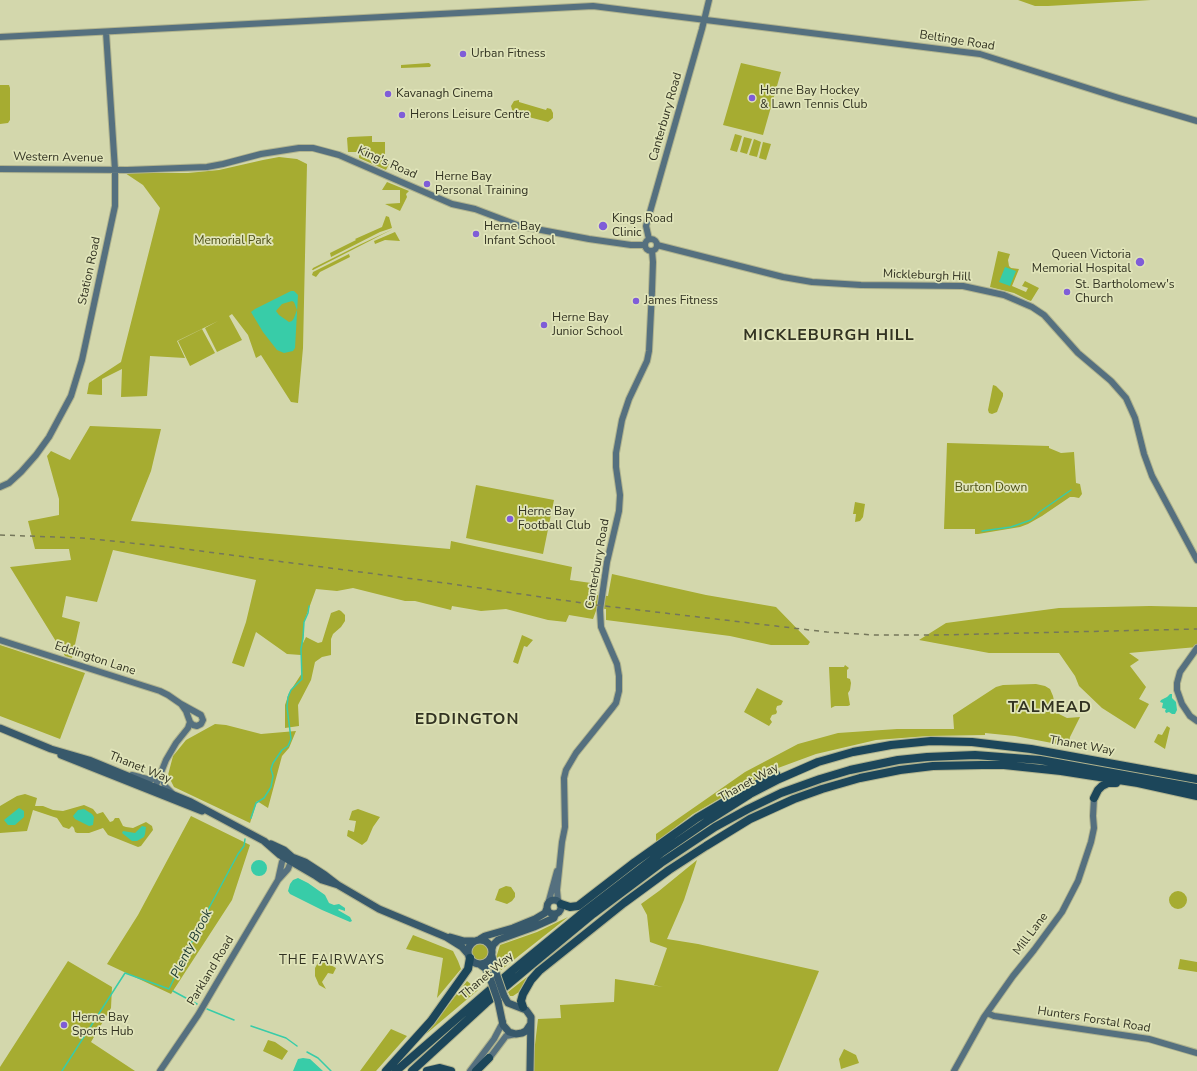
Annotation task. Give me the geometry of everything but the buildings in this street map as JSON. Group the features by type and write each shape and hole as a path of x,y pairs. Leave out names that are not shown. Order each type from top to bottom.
{"highway":[{"name":"Thanet Way","path":"396,1071 513,970 574,920 655,858 709,820 750,794 779,779 818,762 853,752 885,746 916,742 948,741 1025,748 1197,780"},
{"name":"Thanet Way","path":"412,1071 486,1003 593,914 661,863 716,827 781,793 850,770 898,760 975,755 1040,760 1197,788"},
{"path":"560,903 570,907 578,906 634,862 680,829 729,799 762,781 807,762 818,762"},
{"path":"519,1007 523,994 535,975 549,962 616,909 669,870 750,820 794,799 844,782 876,774 906,769 964,764 1022,767 1092,776 1197,796"},
{"path":"1161,773 1180,772 1197,775"},
{"path":"1092,776 1096,785 1094,798"},
{"path":"1094,798 1100,788 1108,783 1148,786"},
{"path":"602,928 604,922 616,909"},
{"path":"386,1071 431,1021 468,969 469,956"},
{"path":"476,1071 489,1058"},
{"path":"427,1071 434,1068 447,1070"}],"main road":[{"name":"Thanet Way","path":"0,728 55,751 154,789 172,793 191,802 264,842 284,850 290,858 322,880 338,885 382,911 446,937 462,947 469,956"},
{"name":"Thanet Way","path":"55,751 89,760 120,772 195,809 218,817"},
{"path":"492,974 479,964 472,961 469,956 468,947 485,936 535,920 545,913 548,906 553,900 560,903 561,911 555,915 549,912 548,906"},
{"name":"Thanet Way","path":"492,952 493,945 498,940 534,927 554,918 555,915"},
{"name":"Thanet Way","path":"446,937 452,937 464,941 477,940"},
{"path":"477,940 488,942 492,952 492,974 501,999 503,1020 506,1029 509,1032 522,1037 530,1050"},
{"path":"479,964 485,963 492,952"},
{"path":"501,999 519,1007 528,1012 530,1015 530,1071"},
{"path":"517,1034 526,1031 530,1024"}],"street":[{"name":"Canterbury Road","path":"647,242 646,226 705,20 709,0"},
{"name":"Beltinge Road","path":"0,37 593,6 980,54 1197,121"},
{"name":"Station Road","path":"0,487 21,472 49,437 71,396 82,360 115,206 115,170 106,32"},
{"name":"King's Road","path":"115,170 207,167 261,154 299,148 313,148 339,154 452,204 475,209 520,226 589,240 631,245 647,242"},
{"name":"Western Avenue","path":"0,169 115,170"},
{"path":"654,239 657,245 655,250 647,250 647,242 654,239"},
{"name":"Mickleburgh Hill","path":"657,245 783,277 812,282 861,285 963,286 1004,295 1032,307 1044,315 1078,353 1111,381 1126,398 1135,418 1144,454 1152,476 1197,560"},
{"name":"Canterbury Road","path":"560,903 557,890 565,827 564,785 566,770 576,753 616,703 619,691 619,671 615,657 601,627 600,610 607,562 619,511 620,499 616,467 616,453 622,420 629,399 647,361 649,351 653,269 652,251"},
{"name":"Eddington Lane","path":"0,640 153,689 168,695 180,704 197,713"},
{"path":"1197,648 1180,672 1177,690 1182,704 1190,716 1197,721"},
{"name":"Eddington Lane","path":"180,704 186,711 190,720"},
{"path":"154,789 166,760 180,738 188,728 191,715 197,713 201,715 203,718 201,724 180,738"},
{"path":"190,720 193,725 197,726"},
{"path":"120,772 147,779 153,779 161,773"},
{"path":"161,773 165,786 172,793"},
{"name":"Mill Lane","path":"954,1071 987,1013 1062,912 1078,881 1093,833 1094,798"},
{"name":"Parkland Road","path":"160,1071 198,1015 278,880 288,870 290,858"},
{"name":"Canterbury Road","path":"548,906 553,881 559,866"},
{"name":"Hunters Forstal Road","path":"987,1013 994,1016 1149,1039 1197,1053"},
{"path":"470,1071 497,1033 503,1020"},
{"path":"481,1071 506,1036 517,1034"}],"green space":[{"path":"1018,0 1151,0 1035,6"},
{"path":"429,63 431,65 430,67 401,68 401,65"},
{"name":"Herne Bay Hockey & Lawn Tennis Club","path":"741,63 781,72 763,135 723,125"},
{"path":"0,85 9,85 10,88 10,120 8,123 0,124"},
{"path":"519,100 519,102 546,110 547,108 551,109 553,118 548,122 513,113 511,106 514,101"},
{"path":"735,134 742,136 737,152 730,150"},
{"path":"372,136 372,142 385,142 385,164 389,164 386,170 359,158 359,152 348,152 347,138"},
{"path":"744,137 752,139 747,154 740,152"},
{"path":"754,139 761,142 757,157 749,155"},
{"path":"763,142 771,144 766,160 759,158"},
{"name":"Memorial Park","path":"279,157 297,159 307,164 303,348 298,403 291,402 261,355 256,358 248,335 232,314 229,316 242,340 217,352 205,328 218,321 177,341 185,358 150,356 147,396 121,397 122,369 102,379 102,395 87,394 89,383 121,362 160,208 143,185 125,173 188,173 219,170"},
{"path":"387,182 409,191 406,194 407,197 400,211 385,204 400,203 400,190 382,190"},
{"path":"386,216 389,217 392,228 380,232 331,257 330,253 356,240 355,239 382,227"},
{"path":"393,229 313,270 312,270 313,268"},
{"path":"395,232 400,241 385,240 375,244 374,241"},
{"path":"998,251 1010,254 1008,260 1009,266 1011,268 1019,269 1012,286 1026,292 1028,288 1022,286 1025,281 1039,288 1031,301 1014,293 990,287"},
{"path":"349,254 350,257 320,272 316,277 312,275 313,272"},
{"path":"202,329 215,353 190,366 178,341"},
{"path":"993,385 1003,393 1003,396 997,412 992,414 989,413 988,410"},
{"path":"90,426 161,429 151,471 131,521 450,549 451,541 572,567 570,580 598,584 597,595 608,596 612,574 706,595 776,607 810,642 808,645 771,645 730,636 606,620 606,609 597,608 593,619 569,615 566,622 548,620 506,609 481,611 452,606 451,610 415,601 405,601 353,588 337,591 316,589 304,622 303,643 306,637 318,643 322,642 331,613 339,610 341,611 345,615 345,621 333,634 331,639 331,655 322,657 315,662 311,680 298,705 299,726 285,728 285,705 289,693 302,673 301,655 287,654 256,632 244,667 232,663 246,622 256,580 113,550 97,602 66,596 62,617 80,622 72,658 65,656 10,567 71,560 69,549 35,549 28,521 59,515 59,499 47,456 51,451 70,460"},
{"name":"Burton Down","path":"947,443 1049,446 1049,448 1061,453 1074,452 1076,483 1080,484 1082,494 1079,498 1070,497 1042,516 1020,527 978,534 975,534 975,529 944,529"},
{"name":"Herne Bay Football Club","path":"476,485 554,500 543,554 466,538"},
{"path":"855,502 865,504 863,517 860,521 855,522 856,514 853,514"},
{"path":"1150,606 1197,607 1197,647 1129,653 1139,660 1130,666 1146,687 1139,699 1149,704 1135,729 1102,708 1079,686 1075,676 1059,653 989,653 919,640 946,623 1059,608"},
{"path":"522,635 533,640 527,647 524,646 518,664 513,662"},
{"path":"0,645 85,673 60,739 0,716"},
{"path":"845,665 849,668 847,670 847,678 850,679 851,683 848,693 850,705 835,706 831,708 829,667 844,667"},
{"path":"1036,684 1050,689 1056,710 1059,714 1067,718 1080,717 1070,737 1068,746 1015,736 985,733 985,735 928,736 876,740 816,754 778,768 731,792 693,814 656,842 656,834 745,772 798,744 838,733 897,729 954,729 953,715 996,687 1003,685"},
{"path":"757,688 783,701 781,705 777,706 777,712 776,714 772,715 770,719 772,722 769,726 744,712"},
{"path":"215,724 226,725 261,734 296,731 289,748 282,756 268,808 257,801 250,823 174,787 168,775 173,756 186,740"},
{"path":"1167,726 1170,728 1165,749 1154,742 1158,734 1162,735"},
{"path":"25,794 37,798 35,806 43,806 53,810 63,811 84,805 93,809 97,814 103,812 110,822 115,818 119,818 123,826 133,828 146,822 152,826 153,830 141,846 138,847 108,835 103,828 89,833 77,833 72,826 69,829 63,827 57,818 33,810 27,831 0,833 0,806 17,796"},
{"path":"358,809 380,817 373,827 367,841 362,845 347,836 348,830 354,832 356,821 349,820 352,811"},
{"path":"191,816 250,845 232,900 171,994 107,964 138,915"},
{"path":"697,860 684,900 667,939 698,944 819,971 778,1071 534,1071 534,1053 538,1019 561,1018 560,1005 614,1002 615,979 663,987 654,985 667,948 650,942 647,915 641,904"},
{"path":"506,886 511,887 515,893 515,897 507,904 495,900 499,889"},
{"path":"1178,891 1184,894 1187,900 1184,906 1178,909 1172,906 1169,900 1172,894"},
{"path":"568,917 501,970 496,958 500,945 537,932"},
{"path":"413,935 453,951 458,961 461,969 437,998 443,958 406,949"},
{"path":"477,944 483,944 488,949 486,958 483,960 477,960 472,955 472,949"},
{"path":"320,959 336,968 333,974 328,973 322,982 326,989 319,985 315,976 315,968"},
{"path":"1180,959 1197,962 1197,972 1178,969"},
{"name":"Herne Bay Sports Hub","path":"68,961 112,987 111,1008 91,1042 135,1071 0,1071 0,1067"},
{"path":"527,977 519,992 513,996 510,996 508,992"},
{"path":"467,981 478,990 426,1034"},
{"path":"391,1029 407,1036 376,1071 360,1071"},
{"path":"268,1040 275,1042 288,1051 282,1060 263,1051"},
{"path":"844,1049 856,1055 859,1063 841,1069 839,1059"}],"water":[{"path":"1005,267 1016,271 1010,286 999,282"},
{"path":"291,291 294,291 298,295 295,348 293,351 284,353 277,350 263,332 251,312","holes":["292,301 294,302 297,310 294,318 289,322 276,311 282,304"]},
{"path":"1172,694 1172,698 1176,702 1177,710 1175,714 1169,712 1166,713 1166,709 1162,708 1163,703 1160,702"},
{"path":"19,808 24,811 24,817 15,825 8,825 4,820"},
{"path":"84,809 94,817 93,825 89,826 75,819 73,816 78,810"},
{"path":"142,826 146,827 144,837 137,841 132,841 122,833 123,831 135,833"},
{"path":"259,860 265,862 267,868 265,874 259,876 253,874 251,868 253,862"},
{"path":"298,878 325,895 329,903 334,905 339,904 345,908 345,911 338,910 350,917 352,921 350,922 322,910 290,894 288,891 290,884 293,880"},
{"path":"298,1059 310,1059 323,1071 293,1071"}],"waterway":[{"path":"1038,513 1071,490"},
{"path":"982,531 1011,527 1031,520 1038,514"},
{"name":"Plenty Brook","path":"251,818 256,803 264,798 271,787 273,776 271,769 273,763 282,750 288,746 291,739 287,707 288,697 291,690 302,679 301,649 304,622 309,606"},
{"name":"Plenty Brook","path":"62,1071 125,973 169,989 202,921 238,854 244,846 245,839"},
{"path":"173,991 197,1004"},
{"path":"207,1009 234,1020"},
{"path":"251,1026 286,1038 297,1046"},
{"path":"307,1052 318,1058 331,1071"}],"railway":[{"path":"0,535 82,538 170,547 452,584 596,605 827,632 874,635 938,635 1197,629"}],"place":[{"name":"Urban Fitness","path":"463,54"},
{"name":"Kavanagh Cinema","path":"388,94"},
{"name":"Herne Bay Hockey & Lawn Tennis Club","path":"752,98"},
{"name":"Herons Leisure Centre","path":"402,115"},
{"name":"Herne Bay Personal Training","path":"427,184"},
{"name":"Kings Road Clinic","path":"603,226"},
{"name":"Herne Bay Infant School","path":"476,234"},
{"name":"Queen Victoria Memorial Hospital","path":"1140,262"},
{"name":"St. Bartholomew's Church","path":"1067,292"},
{"name":"James Fitness","path":"636,301"},
{"name":"Herne Bay Junior School","path":"544,325"},
{"name":"Herne Bay Football Club","path":"510,519"},
{"name":"Herne Bay Sports Hub","path":"64,1025"}],"district":[{"name":"MICKLEBURGH HILL","path":"829,336"},
{"name":"TALMEAD","path":"1050,708"},
{"name":"EDDINGTON","path":"467,720"},
{"name":"THE FAIRWAYS","path":"332,961"}]}
